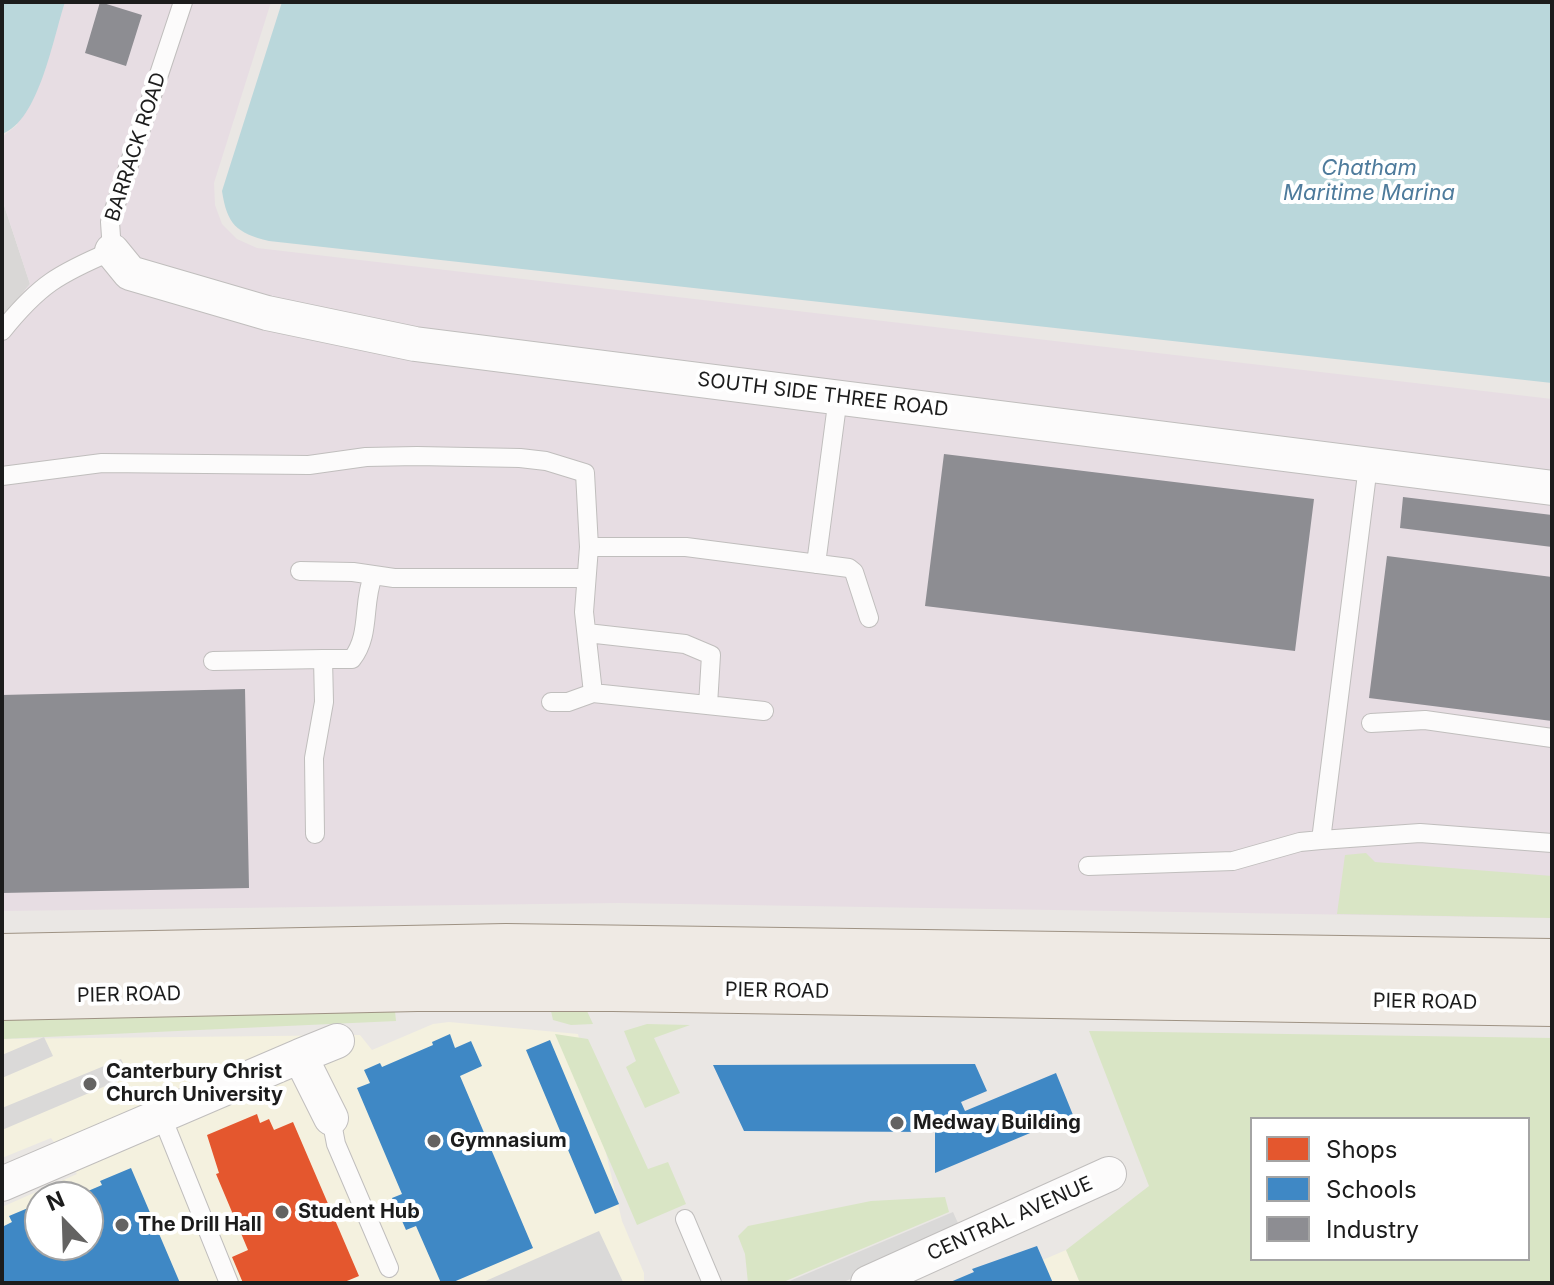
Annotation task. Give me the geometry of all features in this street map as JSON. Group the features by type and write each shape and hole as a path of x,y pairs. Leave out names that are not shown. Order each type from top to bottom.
{"main road":[{"name":"PIER ROAD","path":"2,956 506,946 1552,961"},
{"name":"PIER ROAD","path":"2,998 598,988 1552,1004"}],"street":[{"name":"SOUTH SIDE THREE ROAD","path":"112,251 130,273 267,313 415,344 1552,488"},
{"path":"2,1184 337,1041"},
{"path":"300,1056 331,1118"},
{"name":"CENTRAL AVENUE","path":"888,1279 1109,1174"}],"lane":[{"name":"BARRACK ROAD","path":"2,331 26,301 54,277 112,251 110,222 183,2"},
{"path":"816,564 838,397"},
{"path":"2,476 102,463 309,465 392,457 536,459 585,473 589,547 587,633 593,693"},
{"path":"1321,840 1368,466"},
{"path":"589,547 686,547 854,572 869,618"},
{"path":"300,571 353,572 373,576 586,578"},
{"path":"213,661 352,659 363,642 365,594 373,576"},
{"path":"587,633 691,645 711,655 708,705"},
{"path":"315,834 314,758 324,702 323,659"},
{"path":"551,702 568,702 593,693 764,711"},
{"path":"1371,723 1425,720 1552,738"},
{"path":"1088,866 1233,861 1300,842 1420,833 1552,843"},
{"path":"162,1117 229,1283"},
{"path":"331,1118 336,1144 389,1268"},
{"path":"685,1219 712,1283"}],"shaded area":[{"path":"59,2 271,2 214,183 215,205 222,224 237,239 257,248 1552,399 1552,918 618,903 2,911 2,318 30,284 2,199 2,137 17,125"},
{"path":"2,199 30,284 2,318"},
{"path":"449,1022 578,1034 622,1221 644,1273 644,1283 2,1283 2,1207 24,1197 24,1261 104,1261 104,1181 61,1181 77,1174 51,1138 2,1158 2,1039 360,1035 372,1050 433,1024"},
{"path":"44,1037 53,1056 2,1078 2,1055"},
{"path":"121,1059 129,1076 2,1130 2,1108"},
{"path":"953,1212 962,1232 841,1283 785,1283"},
{"path":"599,1231 623,1282 481,1283"},
{"path":"1066,1250 1080,1283 989,1283"}],"green space":[{"path":"1366,853 1375,862 1552,876 1552,918 1337,914 1345,855"},
{"path":"395,1011 396,1021 2,1039 2,1014"},
{"path":"551,1011 587,1011 593,1024 571,1025 553,1020"},
{"path":"647,1024 690,1025 654,1038 680,1093 645,1108 626,1067 636,1061 624,1031"},
{"path":"1089,1031 1552,1038 1552,1283 1080,1283 1066,1250 1149,1186"},
{"path":"555,1034 588,1039 648,1169 668,1162 686,1204 637,1225"},
{"path":"945,1197 949,1212 781,1283 748,1283 745,1254 738,1236 748,1226 871,1201"}],"water":[{"path":"2,2 65,2 35,96 15,126 2,134"},
{"name":"Chatham Maritime Marina","path":"282,2 1552,2 1552,383 258,238 241,230 230,219 222,191"}],"building: Shops":[{"name":"Student Hub","path":"257,1114 260,1123 269,1119 274,1130 293,1122 359,1276 342,1283 243,1283 232,1257 248,1250 216,1174 219,1173 207,1135"}],"building: Schools":[{"name":"Gymnasium","path":"450,1034 455,1048 471,1041 482,1066 460,1076 533,1248 451,1283 441,1283 416,1226 406,1230 392,1198 402,1194 357,1088 370,1083 364,1070 380,1063 382,1067 433,1045 432,1042"},
{"path":"550,1040 619,1204 595,1214 526,1050"},
{"name":"Medway Building","path":"975,1064 987,1091 961,1102 965,1111 1056,1073 1073,1115 935,1173 935,1132 744,1131 713,1065"},
{"name":"The Drill Hall","path":"131,1168 180,1283 2,1283 2,1227 12,1222 9,1216 24,1210 24,1261 104,1261 104,1181 100,1181"},
{"path":"1037,1246 1053,1283 948,1283 974,1272 972,1269"}],"building: Industry":[{"path":"100,2 142,15 126,66 85,53"},
{"path":"944,454 1314,499 1295,651 925,606"},
{"path":"1403,497 1552,515 1552,547 1400,528"},
{"path":"1387,556 1552,577 1552,721 1369,698"},
{"path":"245,689 249,888 2,893 2,695"}],"place":[{"name":"Canterbury Christ Church University","path":"90,1084"},
{"name":"Medway Building","path":"897,1123"},
{"name":"Gymnasium","path":"434,1141"},
{"name":"Student Hub","path":"282,1212"},
{"name":"The Drill Hall","path":"122,1225"}]}
